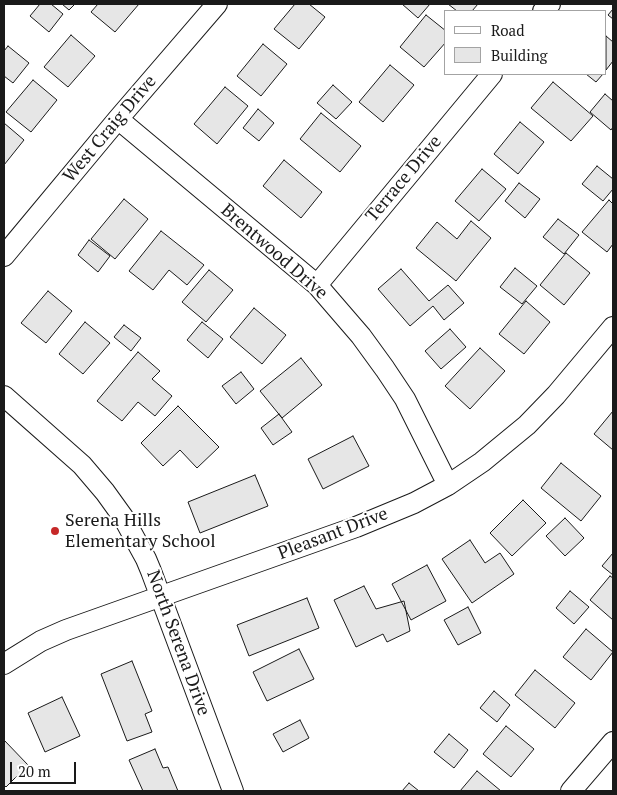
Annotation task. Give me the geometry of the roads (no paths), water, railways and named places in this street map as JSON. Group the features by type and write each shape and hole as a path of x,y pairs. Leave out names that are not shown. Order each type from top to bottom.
{"street":[{"name":"West Craig Drive","path":"4,256 217,4"},
{"name":"Terrace Drive","path":"316,285 491,75"},
{"name":"Brentwood Drive","path":"118,119 316,285 361,336 386,369 405,399 448,485"},
{"name":"Pleasant Drive","path":"4,664 41,641 66,630 356,526 414,503 448,485 482,462 527,425 613,327"},
{"name":"North Serena Drive","path":"4,396 82,465 123,517 146,559 233,791"},
{"path":"571,791 613,742"}],"place":[{"name":"Serena Hills Elementary School","path":"55,531"}]}
